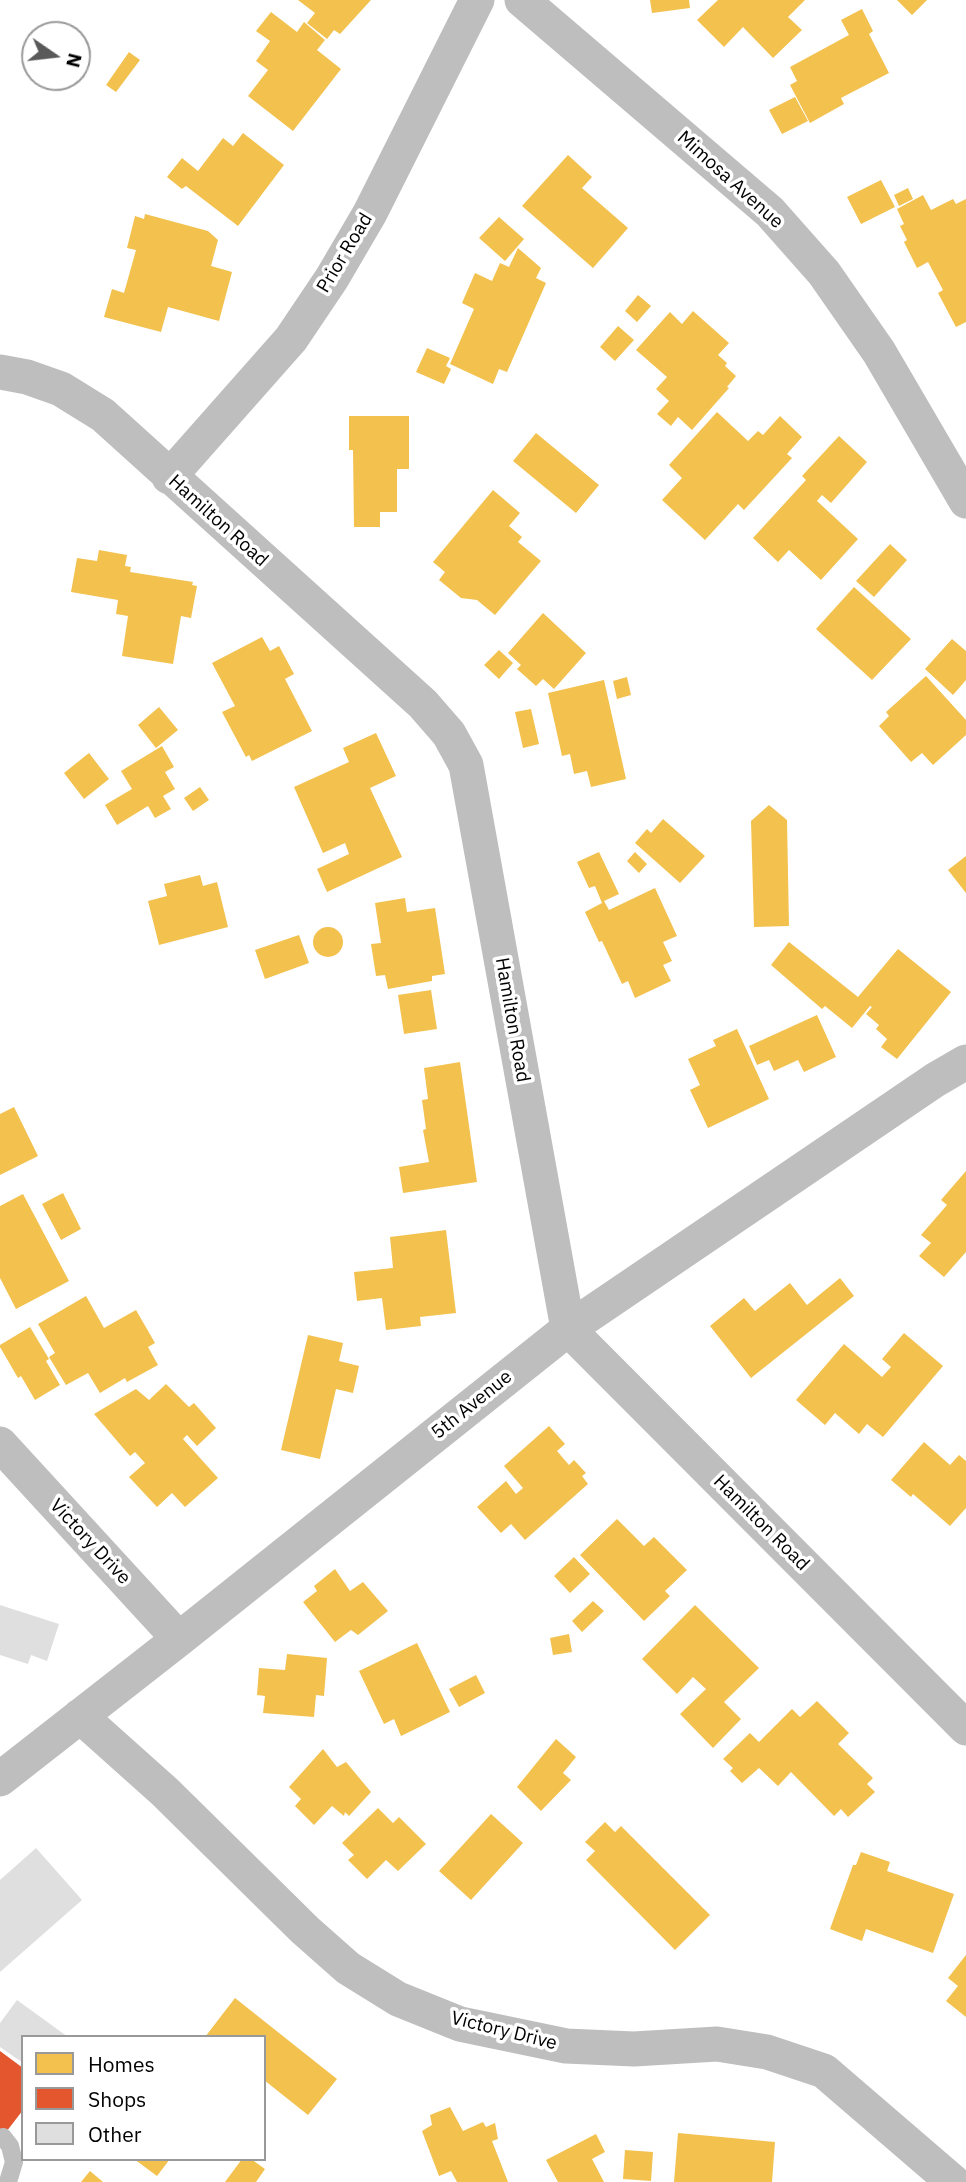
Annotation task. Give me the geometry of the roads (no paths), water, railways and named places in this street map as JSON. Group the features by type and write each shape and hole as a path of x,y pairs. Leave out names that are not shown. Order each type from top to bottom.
{"street":[{"name":"Prior Road","path":"169,477 292,339 332,278 370,213 477,0"},
{"name":"Mimosa Avenue","path":"522,0 770,212 824,273 879,352 966,501"},
{"name":"Hamilton Road","path":"0,372 61,388 103,415 423,704 449,734 466,765 568,1329 966,1728"},
{"name":"5th Avenue","path":"0,1779 568,1329 935,1080 966,1062"},
{"name":"Victory Drive","path":"0,1444 179,1639"},
{"name":"Victory Drive","path":"80,1716 165,1792 322,1945 348,1968 398,1998 460,2024 566,2046 634,2049 717,2044 768,2052 824,2071 953,2182"}],"lane":[{"path":"3,2137 10,2146 14,2162 8,2182"}]}
